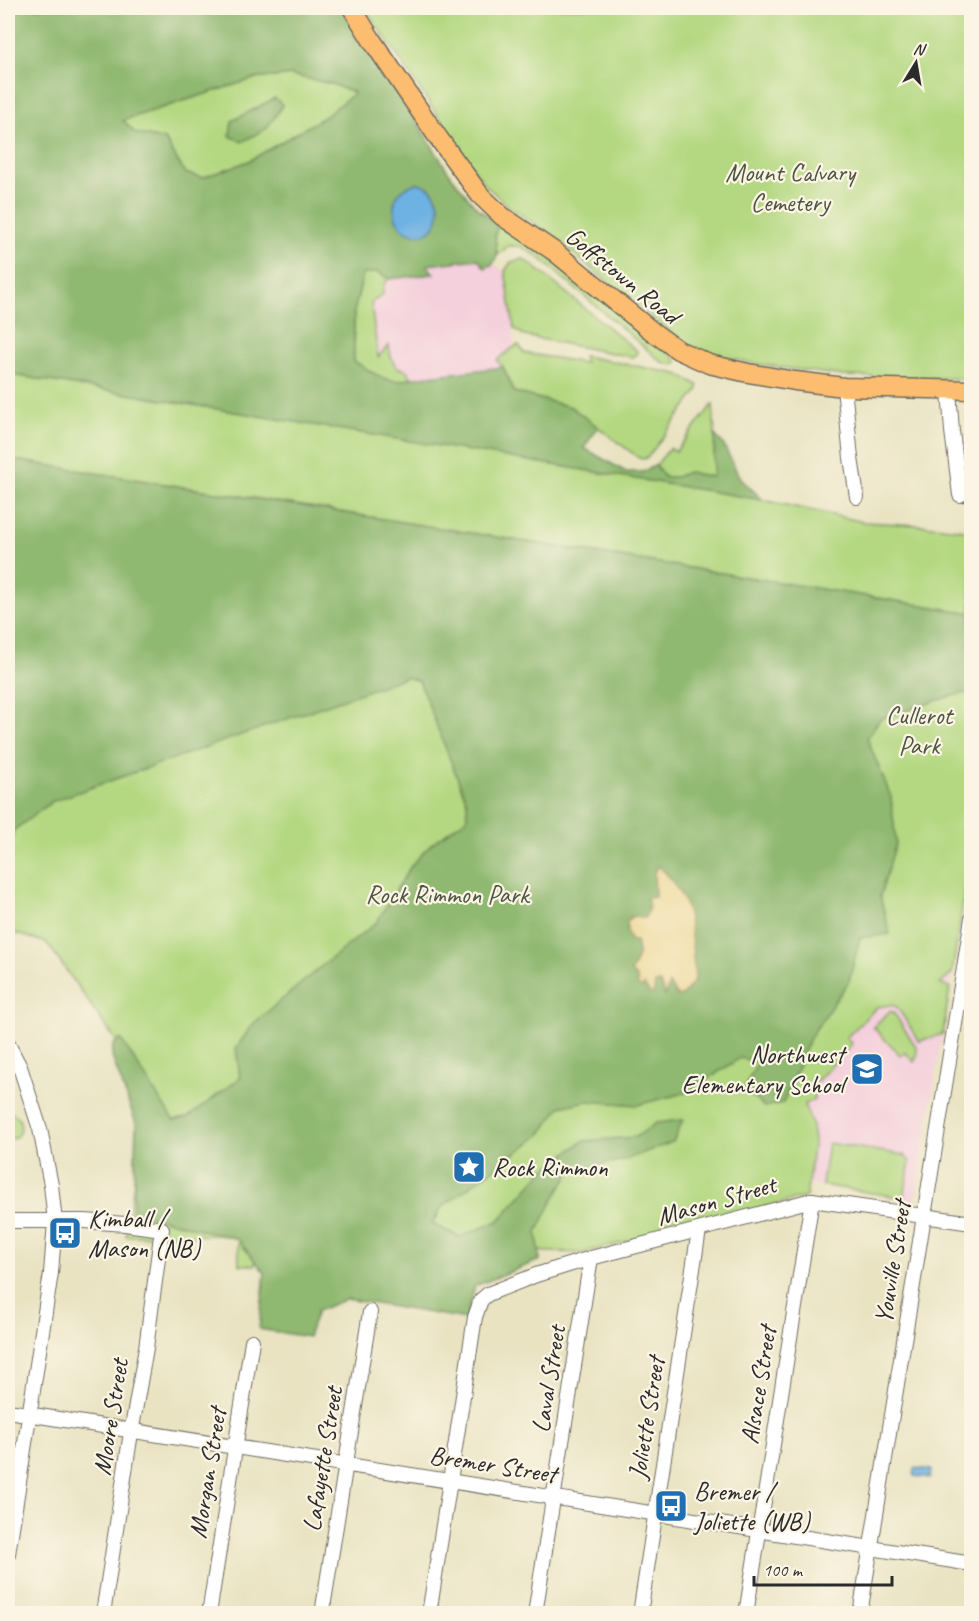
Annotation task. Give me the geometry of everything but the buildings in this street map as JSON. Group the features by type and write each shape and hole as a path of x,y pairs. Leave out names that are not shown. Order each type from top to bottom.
{"main road":[{"name":"Goffstown Road","path":"352,8 437,136 480,195 502,216 555,252 652,332 678,350 709,364 771,377 844,387 972,390"}],"street":[{"path":"844,387 851,458 858,497"},
{"path":"950,390 952,431 960,495"},
{"name":"Youville Street","path":"860,1614 972,918"},
{"path":"8,1044 20,1067 40,1129 51,1185 55,1222 51,1273 8,1554"},
{"name":"Mason Street","path":"450,1481 475,1317 481,1300 488,1294 536,1275 591,1258 812,1200 972,1224"},
{"name":"Alsace Street","path":"746,1614 812,1200"},
{"path":"8,1221 55,1222"},
{"name":"Moore Street","path":"55,1222 85,1221 162,1229 146,1348 103,1614"},
{"name":"Joliette Street","path":"640,1614 699,1230"},
{"name":"Laval Street","path":"535,1614 591,1258"},
{"name":"Lafayette Street","path":"322,1614 370,1312"},
{"name":"Morgan Street","path":"209,1614 252,1341"},
{"name":"Bremer Street","path":"8,1411 972,1564"},
{"path":"429,1614 450,1481"}],"shaded area":[{"path":"478,259 485,268 493,264 505,271 514,347 497,359 503,367 412,378 404,381 380,378 363,274 389,279 434,274 426,265"},
{"name":"Northwest Elementary School","path":"952,974 915,1201 822,1185 807,1185 811,1166 804,1105 849,981 939,984"}],"green space":[{"path":"8,8 345,8 449,173 476,207 498,223 495,236 497,256 493,264 485,268 478,259 427,265 434,274 389,279 378,272 363,274 354,312 354,361 382,377 396,381 503,367 514,392 571,407 598,427 584,448 626,472 642,472 656,465 664,477 676,477 688,472 713,477 715,435 723,444 740,478 763,500 8,374","holes":["291,75 332,84 354,93 326,116 249,161 202,178 185,173 165,140 135,133 123,120 253,79"]},
{"name":"Mount Calvary Cemetery","path":"365,8 971,8 971,379 844,376 750,363 700,350 683,343 546,231 512,209 484,184"},
{"path":"291,75 332,84 354,93 326,116 249,161 202,178 185,173 165,140 134,133 123,120 253,79"},
{"path":"275,98 283,105 266,129 242,142 230,136 232,121"},
{"path":"498,223 546,256 674,356 677,362 672,365 662,362 536,255 520,246 508,246 497,256 495,236"},
{"path":"523,259 637,351 636,355 632,357 525,336 514,328 505,271 511,262"},
{"path":"378,272 389,279 384,285 383,294 371,303 378,357 389,345 396,367 406,370 412,378 389,380 354,361 354,312 363,274"},
{"path":"519,345 524,353 585,363 583,356 678,374 698,385 698,390 648,457 639,458 571,407 514,392 503,367 497,360"},
{"path":"8,374 763,500 864,522 935,526 971,531 971,613 8,459"},
{"path":"713,404 715,435 713,477 688,472 676,477 664,477 656,465 670,448 676,451"},
{"name":"Rock Rimmon Park","path":"8,459 971,613 971,692 880,719 867,738 891,797 896,843 880,896 890,934 860,938 849,981 811,1036 783,1103 764,1107 744,1088 758,1062 740,1058 688,1092 637,1105 587,1101 560,1107 539,1136 442,1207 432,1224 460,1237 498,1221 544,1170 583,1141 636,1137 656,1123 683,1120 673,1142 624,1160 572,1170 537,1232 540,1260 475,1286 466,1319 346,1299 317,1311 308,1337 259,1329 265,1273 237,1239 154,1217 133,1217 136,1123 112,1057 113,1045 121,1039 173,1120 187,1118 240,1078 236,1048 253,1024 376,923 411,866 431,844 467,818 467,802 419,681 406,677 53,801 13,831 11,857 8,861"},
{"name":"Rock Rimmon Park","path":"8,466 971,682 971,851 952,974 940,984 950,987 943,1034 919,1041 897,1007 890,1005 877,1007 846,1038 852,1044 814,1084 814,1099 804,1105 811,1121 814,1141 806,1197 582,1253 256,1241 255,1265 239,1265 238,1235 126,1236 148,1086 47,943 8,931"},
{"path":"890,1011 894,1013 917,1048 914,1062 905,1052 901,1056 873,1027"},
{"path":"8,1112 18,1117 21,1126 18,1135 8,1140"},
{"path":"828,1143 904,1155 910,1162 904,1198 822,1185"}],"sand":[{"path":"658,866 671,879 683,898 690,927 695,980 683,995 678,997 669,984 665,996 660,983 655,983 654,993 650,994 644,985 642,988 638,986 637,978 631,972 638,950 636,941 631,941 629,938 627,922 632,917 645,918 649,907 647,898 655,897 654,873"}],"water":[{"path":"417,183 427,186 434,193 439,211 438,220 433,228 426,233 415,234 406,231 400,225 395,215 394,205 401,191"},
{"path":"915,1468 931,1470 930,1478 914,1476"}],"place":[{"name":"Northwest Elementary School","path":"867,1069"},
{"name":"Rock Rimmon","path":"469,1167"},
{"name":"Kimball / Mason (NB)","path":"65,1233"},
{"name":"Bremer / Joliette (WB)","path":"671,1506"}],"park label":[{"name":"Cullerot Park","path":"919,730"}]}
